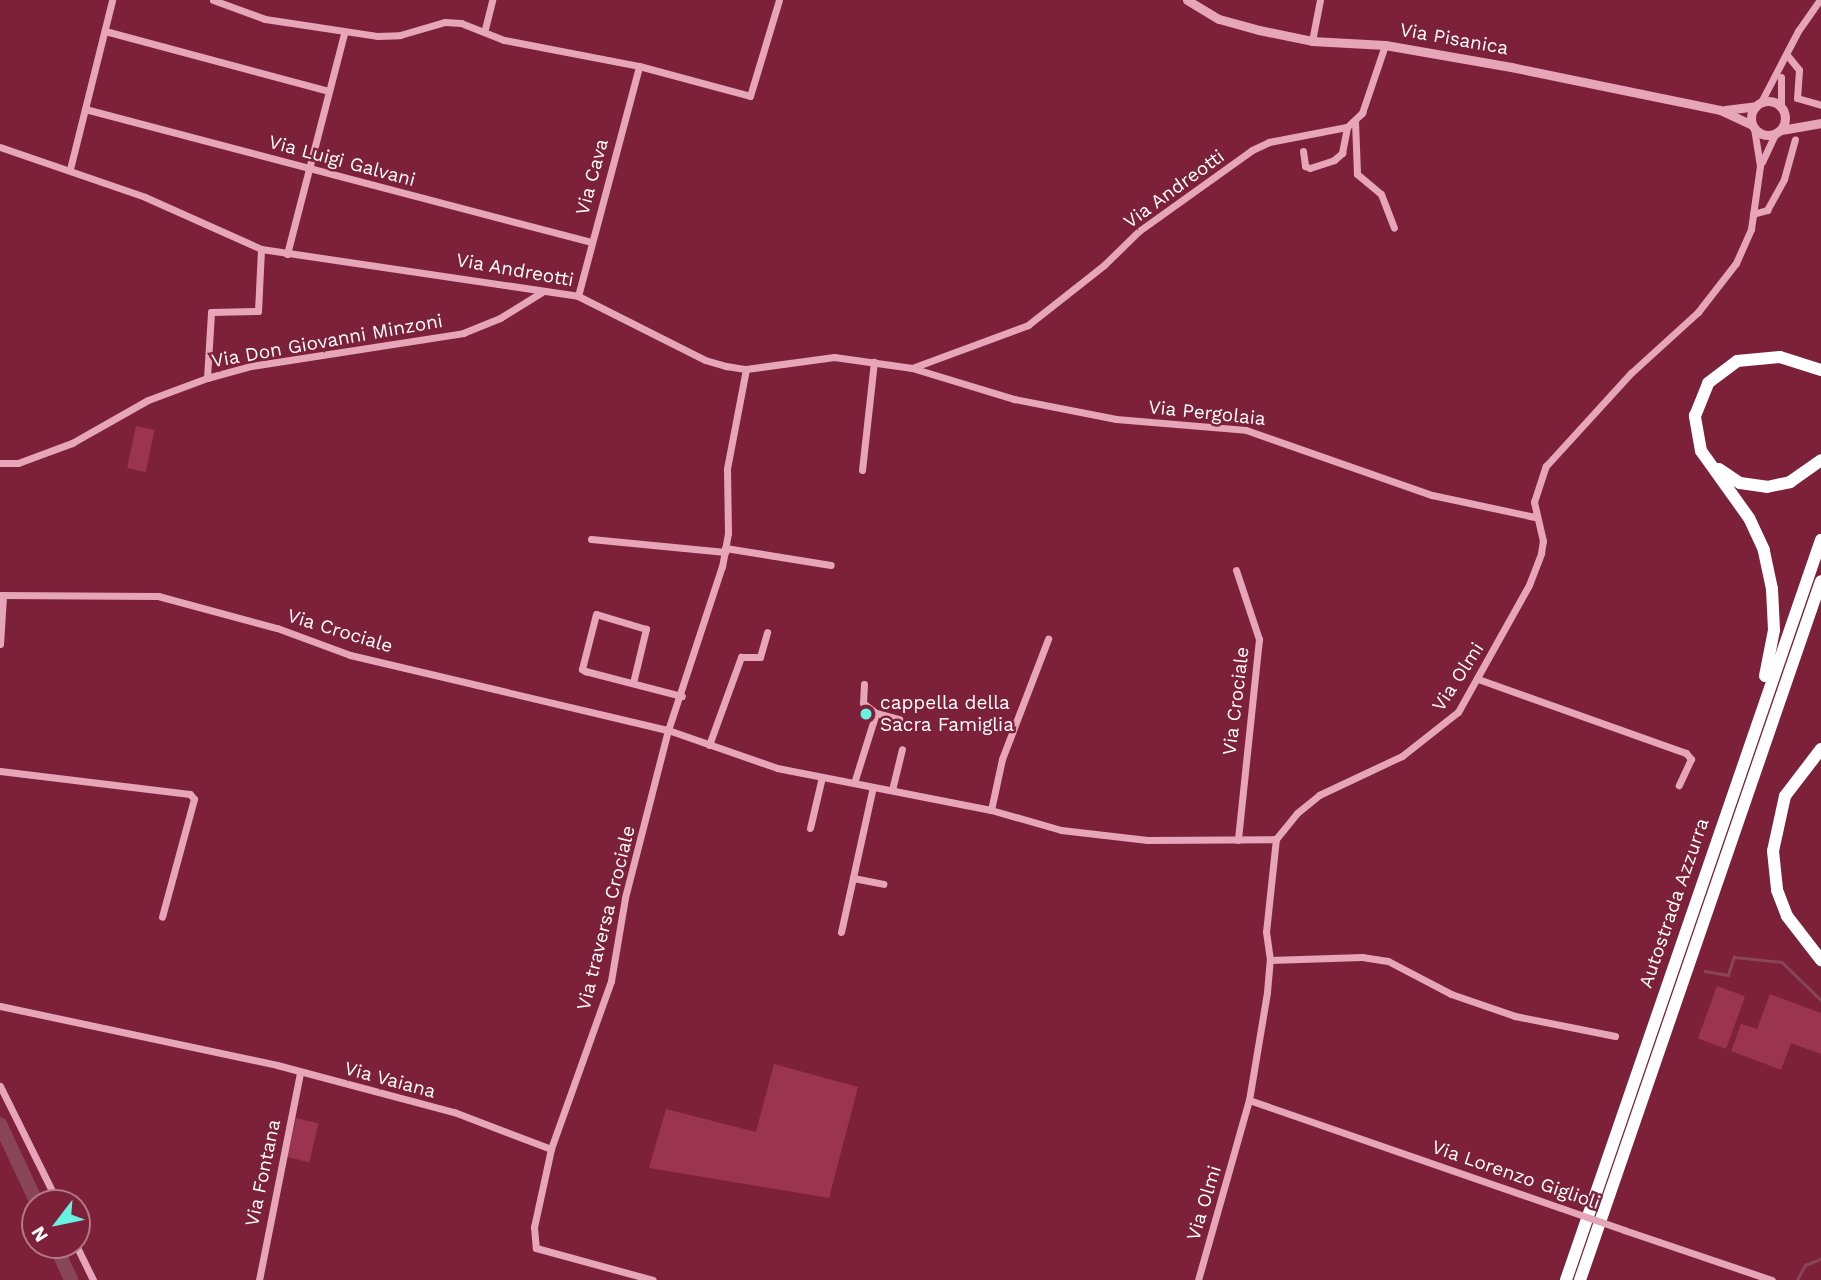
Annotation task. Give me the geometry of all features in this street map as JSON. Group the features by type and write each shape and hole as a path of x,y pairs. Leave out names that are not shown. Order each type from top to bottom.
{"highway":[{"path":"1746,753 1769,663 1772,589 1764,550 1749,518 1701,451 1696,427 1698,406 1716,374 1748,357 1780,358 1821,372"},
{"path":"1821,372 1779,362 1743,363 1715,382 1700,417 1710,458 1740,483 1780,485 1821,460"},
{"name":"Autostrada Azzurra","path":"1566,1280 1821,540"},
{"name":"Autostrada Azzurra","path":"1580,1280 1821,581"},
{"path":"1804,627 1821,593"},
{"path":"1821,749 1785,796 1773,850 1777,890 1787,916 1821,960"}],"street":[{"path":"70,169 113,0"},
{"path":"212,0 240,13 344,33 391,37 445,22 485,29 504,40 639,66 750,96 779,0"},
{"path":"485,29 492,0"},
{"name":"Via Pisanica","path":"1186,0 1219,19 1312,41 1385,44 1720,110 1764,135 1817,123"},
{"path":"1312,41 1320,0"},
{"path":"1753,127 1759,104 1782,69 1798,31 1820,0"},
{"path":"104,31 329,91"},
{"path":"287,254 344,33"},
{"name":"Via Andreotti","path":"0,147 70,169 261,249 578,296 705,360 746,369 802,358 874,362 912,368 1028,326 1094,274 1139,230 1252,150 1269,142 1347,127 1355,121 1376,83 1385,44"},
{"path":"1787,55 1798,65 1797,98 1821,105"},
{"name":"Via Cava","path":"578,296 639,66"},
{"path":"1778,132 1782,110 1782,69"},
{"name":"Via Pisanica","path":"1720,110 1759,104 1817,123"},
{"name":"Via Luigi Galvani","path":"85,109 591,242"},
{"path":"1355,121 1357,174 1381,194 1394,228"},
{"path":"1303,151 1305,166 1310,168 1334,160 1345,146 1347,127"},
{"name":"Via Olmi","path":"1199,1279 1249,1100 1270,960 1266,932 1276,839 1297,813 1320,795 1432,737 1452,721 1478,679 1541,553 1542,529 1535,517 1536,489 1551,458 1716,292 1736,263 1753,214 1760,166 1753,127"},
{"name":"Via Olmi","path":"1760,166 1778,132"},
{"path":"1753,214 1767,209 1784,179 1796,139"},
{"path":"206,378 211,312 258,311 261,249"},
{"name":"Via Don Giovanni Minzoni","path":"0,464 18,463 72,443 148,400 206,378 251,366 463,332 500,318 543,292"},
{"path":"862,470 874,362"},
{"name":"Via Pergolaia","path":"912,368 969,388 1116,419 1245,430 1432,495 1535,517"},
{"path":"668,730 682,696 725,550 727,469 746,369"},
{"path":"592,539 725,550 831,565"},
{"name":"Via Crociale","path":"1236,570 1259,639 1238,840"},
{"path":"0,644 1,595"},
{"name":"Via Crociale","path":"1,595 159,596 277,628 350,655 668,730 777,768 991,810 1062,830 1107,837 1276,839"},
{"path":"632,683 646,629 596,614 582,668 632,683 682,696"},
{"path":"709,745 741,657 760,657 766,632"},
{"path":"991,810 1002,759 1048,639"},
{"path":"1478,679 1686,753 1691,759 1679,785"},
{"path":"864,684 863,703 876,713 900,719"},
{"path":"854,783 876,713"},
{"name":"Via traversa Crociale","path":"551,1149 611,981 625,898 668,730"},
{"path":"892,790 902,749"},
{"path":"0,771 190,794 194,799 162,917"},
{"path":"810,828 822,776"},
{"path":"841,932 873,787"},
{"path":"853,878 883,884"},
{"path":"1270,960 1388,961 1451,994 1494,1010 1578,1032 1615,1036"},
{"name":"Via Vaiana","path":"0,1006 300,1072 454,1112 551,1149"},
{"name":"Via Fontana","path":"259,1280 300,1072"},
{"path":"0,1086 51,1189"},
{"name":"Via Lorenzo Giglioli","path":"1249,1100 1772,1280"},
{"path":"551,1149 534,1227 536,1248 653,1280"},
{"path":"83,1259 93,1280"}],"shaded area":[{"path":"136,426 155,430 146,472 127,468"},
{"path":"1717,986 1745,996 1726,1049 1698,1039"},
{"path":"1770,994 1821,1013 1821,1054 1791,1043 1781,1070 1731,1051 1741,1024 1757,1029"},
{"path":"774,1064 858,1087 829,1198 649,1168 666,1109 756,1132"},
{"path":"296,1118 318,1123 309,1162 287,1157"}],"waterway":[{"path":"1705,971 1728,975 1734,957 1782,962 1821,1000"},
{"path":"0,1124 30,1189"},
{"path":"61,1259 71,1280"},
{"path":"1797,1280 1805,1265 1821,1259"}],"place":[{"name":"cappella della Sacra Famiglia","path":"866,714"}]}
